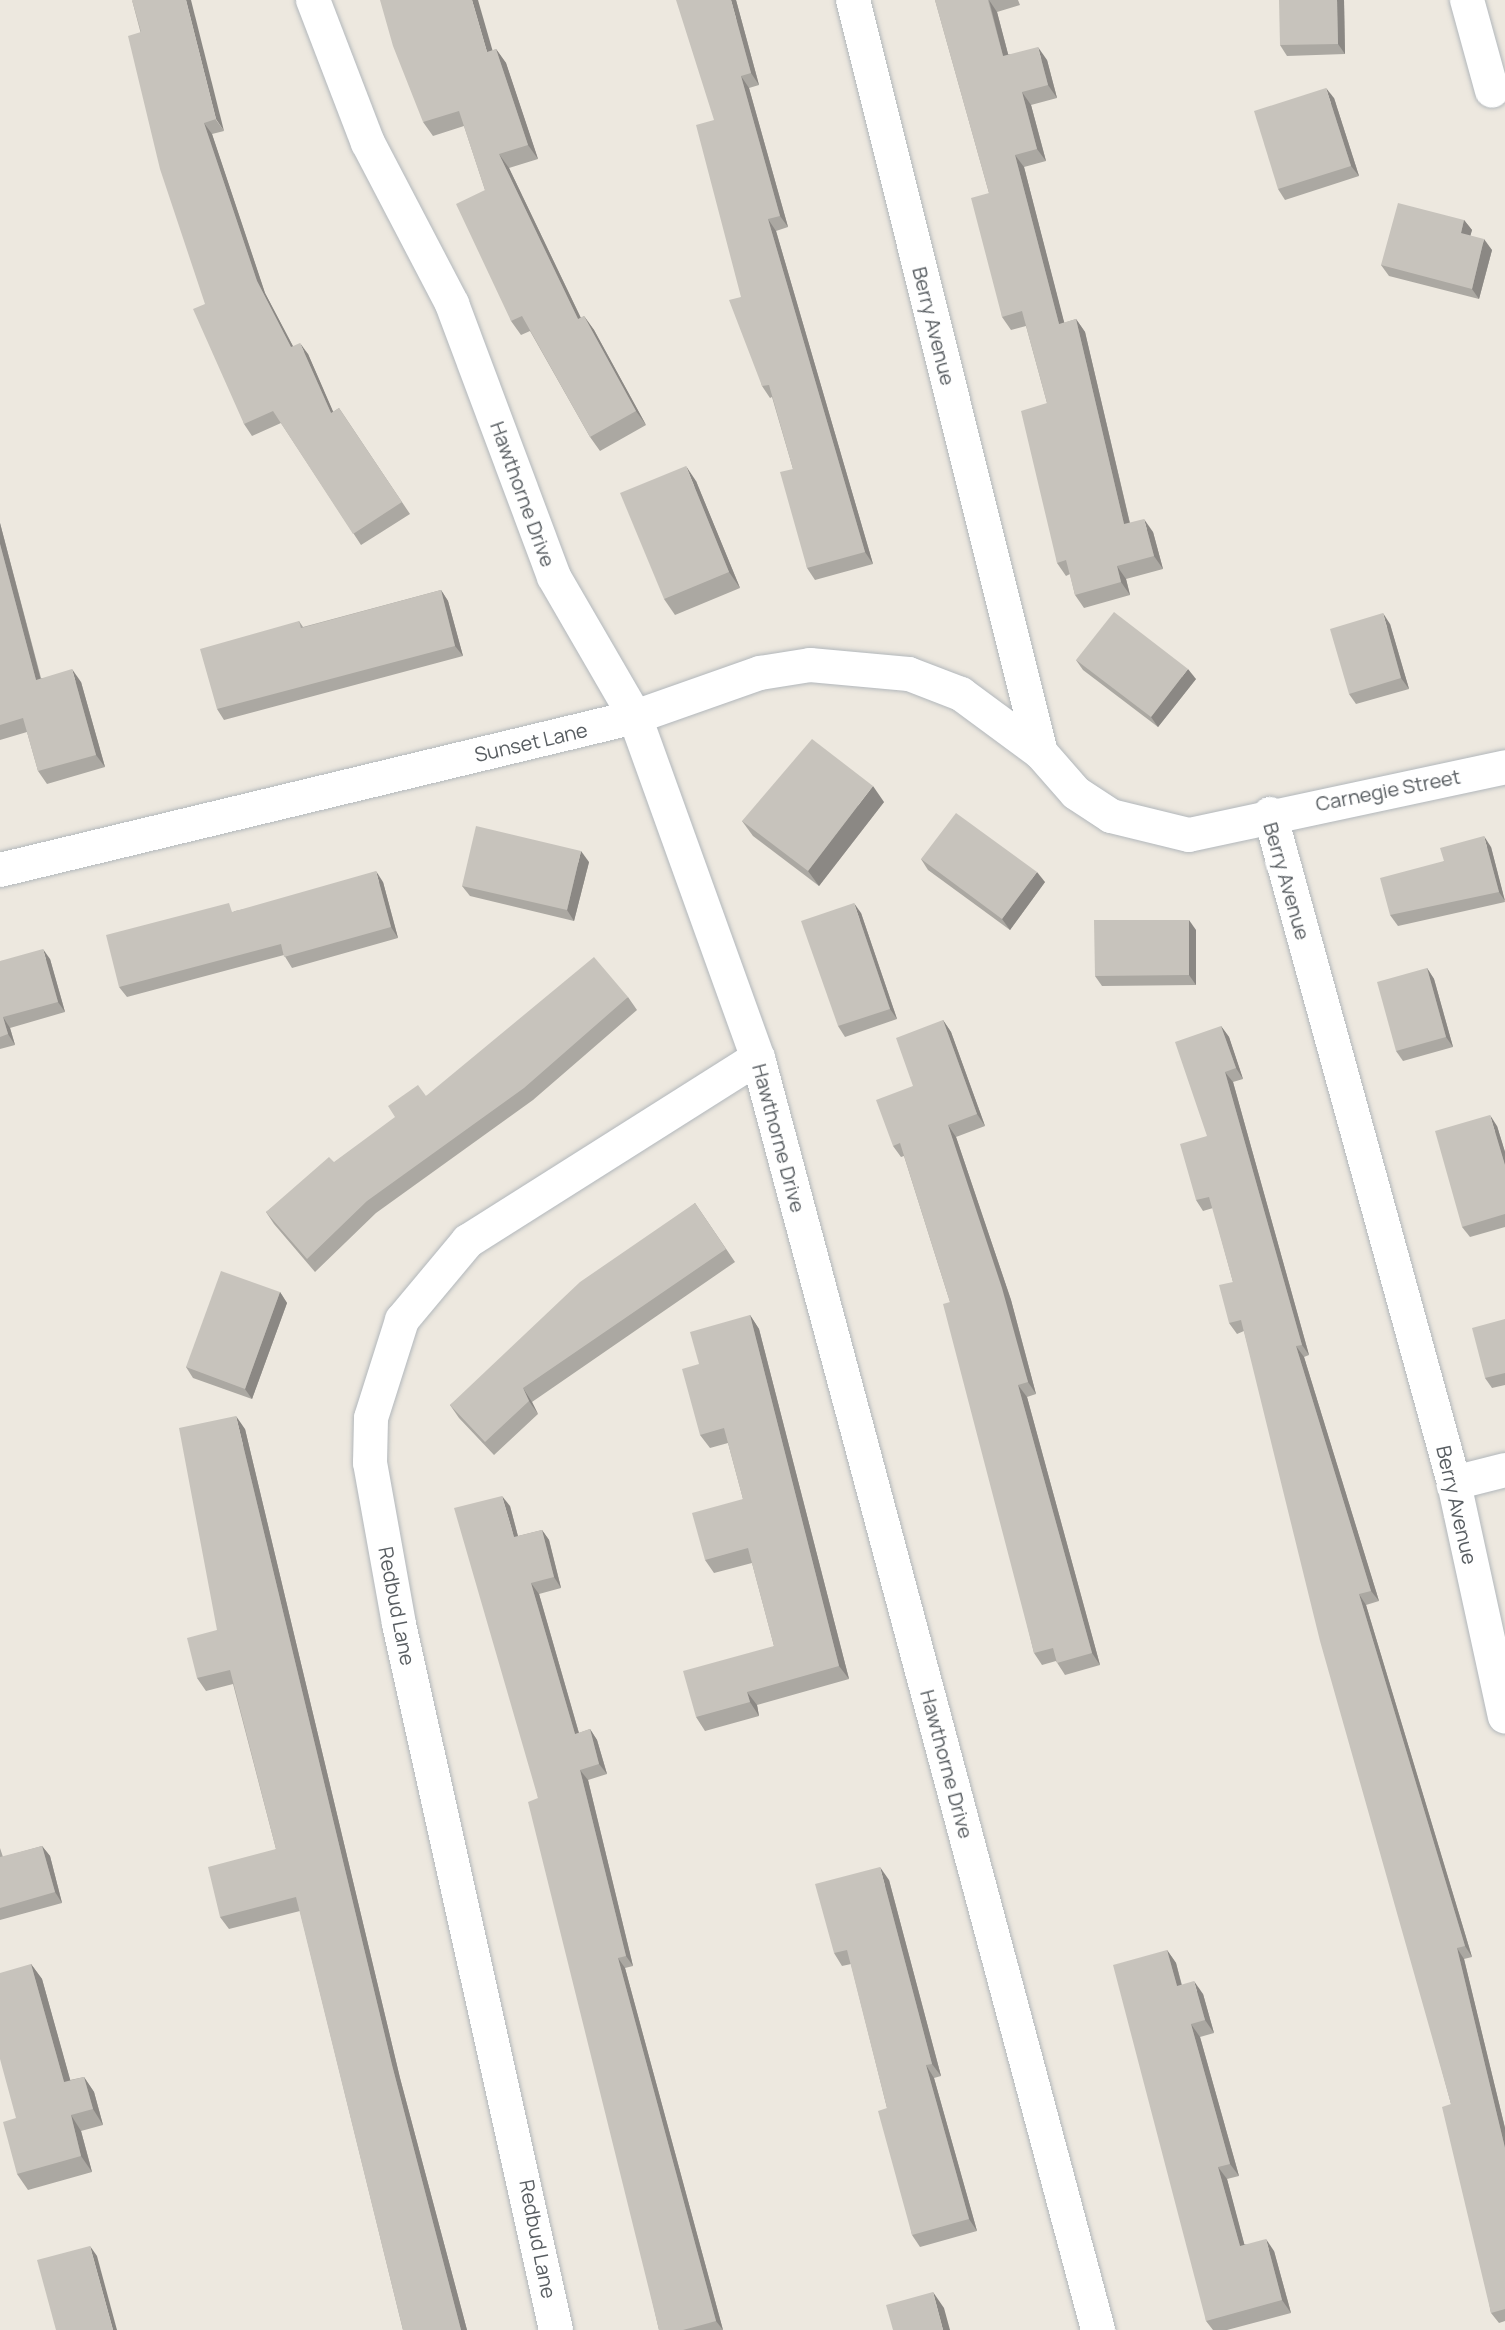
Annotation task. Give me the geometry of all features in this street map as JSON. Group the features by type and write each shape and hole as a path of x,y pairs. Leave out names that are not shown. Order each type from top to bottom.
{"street":[{"name":"Hawthorne Drive","path":"313,0 400,213 452,304 554,577 635,717 758,1058 1098,2330"},
{"name":"Berry Avenue","path":"853,0 1041,753 1076,793 1148,830 1231,829 1270,814 1454,1483 1505,1716"},
{"path":"1467,0 1492,91"},
{"name":"Sunset Lane","path":"0,870 635,717 760,673 860,665 961,694 1041,753"},
{"name":"Carnegie Street","path":"1270,814 1505,767"},
{"name":"Redbud Lane","path":"556,2330 399,1624 370,1463 371,1418 402,1320 468,1241 758,1058"},
{"path":"1454,1483 1505,1470"}],"building":[{"path":"132,0 186,0 216,119 204,123 257,281 291,347 300,343 331,413 339,408 402,502 353,534 273,411 244,424 193,309 205,304 160,169 128,36 141,32"},
{"path":"380,0 472,0 487,52 496,49 528,145 499,154 578,319 584,316 636,411 590,437 522,316 511,321 456,204 485,190 459,111 423,122 393,46"},
{"path":"676,0 731,0 751,73 741,76 780,216 768,219 865,552 807,568 780,472 793,469 769,385 762,386 729,300 741,297 696,125 714,120"},
{"path":"935,0 988,0 1003,56 1038,47 1048,85 1022,92 1037,149 1015,155 1059,324 1076,319 1124,524 1144,519 1154,556 1117,566 1121,582 1075,595 1066,560 1057,563 1021,411 1047,403 1022,311 1002,317 971,198 989,193"},
{"path":"1279,0 1337,0 1338,44 1280,45"},
{"path":"1326,88 1351,166 1278,189 1254,111"},
{"path":"1398,203 1464,220 1461,233 1484,239 1472,289 1381,265"},
{"path":"686,466 729,572 664,599 620,493"},
{"path":"0,544 36,680 72,669 96,755 38,771 23,718 0,725"},
{"path":"441,590 455,646 217,709 200,649 299,621 301,628"},
{"path":"1114,612 1188,669 1151,717 1076,660"},
{"path":"1383,613 1401,678 1349,694 1330,629"},
{"path":"812,739 873,786 808,871 742,821"},
{"path":"956,813 1037,872 1002,919 921,859"},
{"path":"476,826 581,851 567,910 462,886"},
{"path":"1484,836 1499,892 1390,915 1380,878 1444,861 1440,848"},
{"path":"376,871 391,927 284,957 281,944 119,987 106,935 229,903 232,912"},
{"path":"854,903 890,1009 838,1026 801,921"},
{"path":"1094,920 1189,920 1189,975 1095,976"},
{"path":"43,949 58,1002 3,1017 8,1034 0,1037 0,961"},
{"path":"594,957 628,997 524,1088 367,1201 307,1259 266,1212 329,1157 334,1162 395,1117 388,1106 418,1085 426,1096"},
{"path":"1427,968 1446,1037 1396,1051 1377,982"},
{"path":"943,1020 977,1114 948,1125 1002,1288 1028,1382 1018,1385 1092,1653 1057,1663 1053,1648 1034,1653 943,1304 950,1302 900,1143 893,1146 876,1100 913,1086 896,1038"},
{"path":"1221,1026 1236,1068 1225,1072 1302,1345 1296,1346 1371,1591 1359,1594 1465,1946 1457,1948 1505,2148 1505,2309 1491,2313 1442,2107 1451,2104 1320,1641 1241,1320 1229,1323 1219,1285 1233,1282 1209,1197 1196,1200 1180,1144 1207,1136 1175,1042"},
{"path":"1490,1115 1505,1165 1505,1214 1462,1227 1435,1131"},
{"path":"695,1203 726,1249 523,1388 529,1401 485,1442 450,1405 580,1282"},
{"path":"221,1271 280,1292 245,1389 186,1367"},
{"path":"750,1315 839,1666 747,1692 750,1702 696,1717 683,1671 774,1646 748,1548 705,1560 692,1513 743,1499 724,1428 700,1435 682,1369 699,1364 690,1332"},
{"path":"1505,1319 1505,1373 1485,1378 1472,1328"},
{"path":"236,1416 392,2065 461,2330 403,2330 296,1897 220,1917 208,1867 276,1849 230,1670 197,1678 187,1638 217,1630 179,1428"},
{"path":"502,1496 514,1537 542,1530 554,1577 531,1583 575,1734 590,1729 599,1764 580,1770 626,1956 618,1958 716,2321 683,2330 659,2330 528,1802 538,1798 454,1508"},
{"path":"42,1846 55,1892 0,1908 0,1857"},
{"path":"880,1867 932,2064 926,2065 969,2219 912,2235 878,2111 887,2108 847,1950 834,1953 815,1884"},
{"path":"1167,1950 1177,1986 1194,1981 1205,2020 1191,2024 1230,2164 1218,2167 1240,2246 1266,2239 1282,2300 1206,2321 1113,1965"},
{"path":"31,1964 64,2082 84,2077 93,2109 71,2115 81,2156 17,2174 3,2122 16,2118 0,2059 0,1973"},
{"path":"90,2246 113,2330 56,2330 37,2260"},
{"path":"933,2292 943,2330 893,2330 886,2305"}]}
